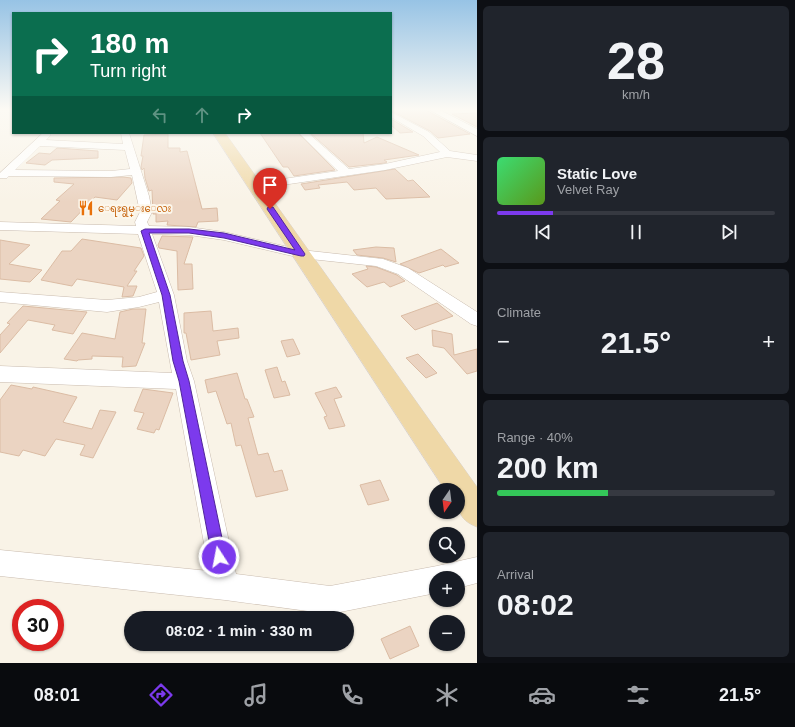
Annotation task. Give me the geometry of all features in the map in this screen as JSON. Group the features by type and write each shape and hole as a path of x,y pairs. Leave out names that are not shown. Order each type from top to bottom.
{"main road":[{"path":"224,140 477,512"}],"street":[{"path":"3,176 42,140"},
{"path":"127,140 146,212 141,222 166,295 178,361 184,381 225,586"},
{"path":"311,140 347,172"},
{"path":"432,140 447,154"},
{"path":"39,143 129,147"},
{"path":"255,186 385,167 447,154 477,158"},
{"path":"3,176 111,174 136,172"},
{"path":"0,226 189,231 224,236 301,254 378,262 403,271 477,320"},
{"path":"0,296 107,306 139,302 166,295"},
{"path":"0,374 184,381"},
{"path":"0,563 225,586 330,600 429,580"},
{"path":"465,573 477,570"}],"building":[{"path":"143,140 168,140 168,148 180,148 180,152 187,151 202,209 217,208 218,221 198,222 196,227 167,225 168,221 156,222 156,214 153,214 152,190 149,191 144,168 142,170 141,167 143,156 141,156"},
{"path":"265,140 305,140 335,170 294,176 288,167 283,167"},
{"path":"318,140 364,140 364,143 371,140 384,140 419,155 384,160 387,162 385,163 349,167"},
{"path":"57,148 98,151 98,158 52,160 45,165 26,163 39,153 50,154"},
{"path":"395,169 408,181 413,180 430,197 386,199 376,188 354,190 347,182 318,185 320,188 305,190 301,184"},
{"path":"54,178 131,178 132,183 117,200 95,197 71,222 41,219 60,201 56,200 74,184 54,182"},
{"path":"162,236 193,237 184,264 192,264 193,289 178,290 177,251 159,248 158,245"},
{"path":"82,239 141,248 144,256 134,271 137,271 127,286 137,286 133,296 122,297 124,287 77,279 72,286 41,280 62,251 71,251"},
{"path":"0,240 30,245 9,264 42,270 30,282 0,279"},
{"path":"376,247 394,248 396,262 383,258 357,255 353,250"},
{"path":"441,249 459,263 445,267 443,265 419,273 400,264"},
{"path":"366,266 376,267 397,275 405,281 390,287 384,282 367,287 352,274 368,269"},
{"path":"437,303 453,316 415,330 401,316"},
{"path":"23,306 87,312 73,334 52,330 55,325 28,320 0,353 0,335 10,324 7,323"},
{"path":"133,309 146,309 142,343 145,343 136,366 122,367 123,357 92,356 92,359 77,361 64,359 82,333 115,339 120,312"},
{"path":"211,311 213,331 238,328 239,338 217,341 220,355 191,360 186,333 184,333 184,313"},
{"path":"432,330 452,334 454,355 477,349 477,371 467,374 444,348 433,346"},
{"path":"293,339 300,354 287,357 281,341"},
{"path":"418,354 437,373 426,378 406,358"},
{"path":"277,367 282,382 285,381 290,395 274,398 265,370"},
{"path":"237,373 245,399 247,399 254,417 248,418 258,455 268,453 274,472 282,470 288,490 256,497 241,445 236,446 231,423 227,424 216,391 208,393 205,380"},
{"path":"11,385 32,389 33,387 77,397 63,422 66,423 92,429 100,410 116,412 93,458 80,455 85,445 56,439 45,456 23,450 19,456 0,452 0,400"},
{"path":"336,387 342,397 334,399 345,426 329,429 324,417 327,416 315,393"},
{"path":"143,389 173,393 159,430 156,429 154,433 137,429 144,413 134,411"},
{"path":"380,480 389,500 368,505 360,485"},
{"path":"410,626 419,646 390,659 381,639"}],"place":[{"name":"ေရႊရွမ္းေလး","path":"86,208"}],"route":[{"path":"219,557 184,381 178,361 166,295 145,231 189,231 224,236 301,254 270,209"}]}
